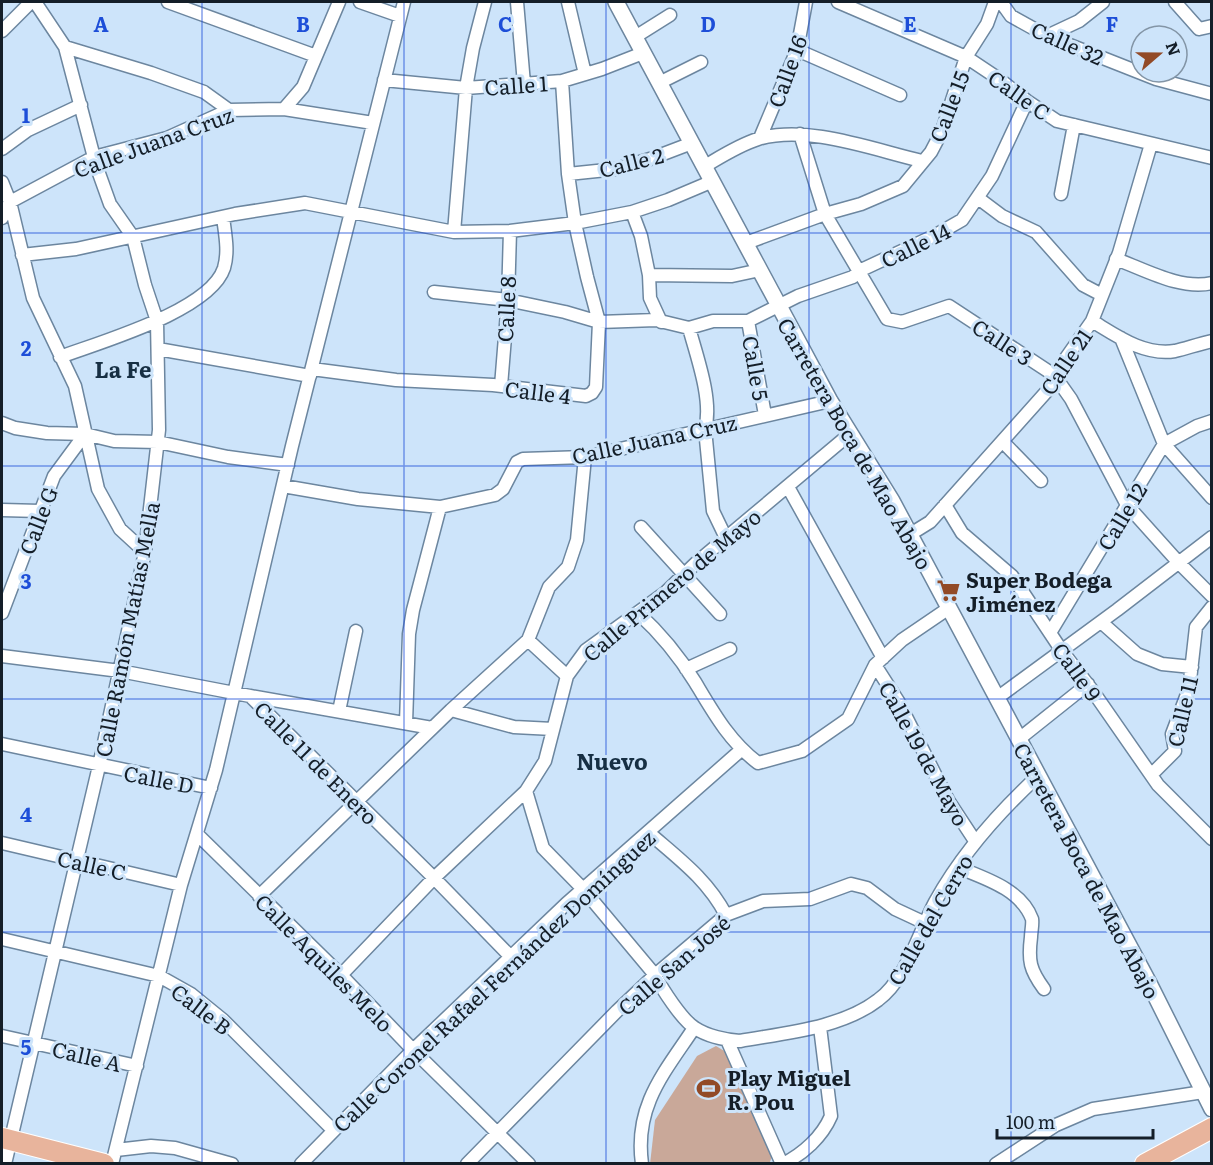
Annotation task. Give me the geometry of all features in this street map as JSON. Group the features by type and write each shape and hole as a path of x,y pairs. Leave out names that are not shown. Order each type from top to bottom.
{"main road":[{"path":"1144,1164 1212,1128"},
{"path":"6,1139 110,1157"}],"street":[{"path":"2,31 33,2"},
{"name":"Calle Ramón Matías Mella","path":"5,1164 6,1139 34,1043 120,671 145,552 158,442 157,321 133,237 110,204 94,158 65,47 33,2"},
{"path":"168,2 316,56"},
{"path":"284,109 303,87 339,2"},
{"path":"360,2 400,16"},
{"path":"112,1164 110,1157 136,1066 181,885 211,788 288,465 404,2"},
{"path":"454,232 466,88 485,2"},
{"path":"517,2 524,84"},
{"path":"568,2 585,74"},
{"name":"Carretera Boca de Mao Abajo","path":"616,2 778,306 830,400 892,501 1150,985 1212,1108"},
{"name":"Calle 16","path":"760,138 797,50 806,2"},
{"name":"Calle C","path":"838,2 966,57 1057,121 1212,158"},
{"name":"Calle 15","path":"746,243 825,214 861,204 903,186 931,152 942,131 966,57 987,24 995,2"},
{"name":"Calle 32","path":"1001,2 1011,16 1047,36 1156,79 1212,94"},
{"path":"1047,36 1079,21 1103,2"},
{"path":"1175,2 1200,29 1212,26"},
{"path":"635,37 670,15"},
{"path":"65,47 204,92 229,110"},
{"path":"797,50 900,95"},
{"name":"Calle 1","path":"384,80 466,88 562,81 643,53"},
{"path":"659,83 701,62"},
{"name":"Calle 4","path":"158,349 311,372 501,386 586,396 592,393 596,387 599,322 575,223 568,174 562,81"},
{"name":"Calle 14","path":"748,321 798,296 853,277 859,271 934,236 962,220 992,176 1027,101"},
{"path":"2,149 28,130 81,105"},
{"name":"Calle Juana Cruz","path":"10,202 94,158 167,138 229,110 284,109 373,123"},
{"path":"1061,194 1074,125"},
{"path":"705,166 733,149 760,138 800,134 842,140 922,161"},
{"name":"Calle 3","path":"800,134 825,214 887,319 902,322 949,306 1054,375 1071,399 1127,505 1212,596"},
{"name":"Calle 2","path":"568,174 616,169 692,143"},
{"name":"Calle 21","path":"909,535 930,522 1047,391 1054,375 1092,321 1116,259 1151,144"},
{"path":"22,255 76,249 223,217 305,203 454,232 510,231 575,223 632,212 713,181"},
{"path":"2,182 10,202 33,298 75,386 98,489 120,529 145,552"},
{"path":"978,198 1002,216 1036,231 1083,285 1102,295"},
{"path":"2,218 10,202"},
{"path":"632,212 641,236 649,275 650,298 661,322"},
{"path":"60,357 157,321 187,306 213,284 223,270 227,248 223,217"},
{"name":"Calle 8","path":"501,386 508,300 510,231"},
{"path":"1116,259 1182,283 1212,283"},
{"path":"649,275 732,276 760,270"},
{"path":"434,292 508,300 599,322 661,322 689,328 713,321 748,321"},
{"name":"Calle 5","path":"748,321 765,415"},
{"path":"1092,321 1120,338 1148,350 1173,351 1212,341"},
{"path":"689,328 709,416 705,429 712,511 726,538"},
{"path":"1120,338 1164,444 1212,498"},
{"name":"Calle Juana Cruz","path":"283,486 358,498 440,507 495,495 503,489 518,462 523,459 585,457 830,400"},
{"path":"1164,444 1197,426 1212,421"},
{"path":"2,423 15,428 47,433 85,434 114,441 158,442 228,457 288,465"},
{"name":"Calle G","path":"2,613 54,476 85,434"},
{"name":"Calle Primero de Mayo","path":"341,975 434,878 526,791 545,761 567,676 586,650 666,592 726,538 851,434"},
{"path":"1003,442 1041,481"},
{"name":"Calle 12","path":"1050,633 1164,444"},
{"path":"259,896 451,710 528,640 549,587 568,567 577,540 585,457"},
{"name":"Calle 19 de Mayo","path":"788,487 879,661 948,800 975,841"},
{"name":"Calle 9","path":"945,505 962,533 1012,576 1062,651 1088,684 1158,785 1212,839"},
{"path":"406,723 409,634 440,507"},
{"path":"2,510 40,511"},
{"path":"641,527 683,576 720,614"},
{"path":"997,698 1212,537"},
{"name":"Calle 11","path":"1151,775 1174,751 1172,734 1189,689 1196,627 1212,607"},
{"path":"638,613 655,629 686,669 709,709 741,750 758,763 802,751 848,719 879,661 902,640 949,608"},
{"path":"1101,622 1137,654 1162,664 1192,667"},
{"path":"339,711 356,631"},
{"path":"528,640 567,676"},
{"path":"686,669 730,649"},
{"name":"Calle 11 de Enero","path":"2,656 120,671 250,696 511,957"},
{"path":"1019,739 1088,684"},
{"path":"250,696 432,729"},
{"path":"451,710 514,727 553,729"},
{"name":"Calle D","path":"2,744 211,788"},
{"name":"Calle Coronel Rafael Fernández Domínguez","path":"301,1164 414,1050 583,889 741,750"},
{"name":"Calle del Cerro","path":"694,1028 727,1040 740,1041 820,1027 867,1008 888,992 904,966 936,902 975,841 1008,804 1038,776"},
{"path":"526,791 543,848 583,889 655,975 663,990 694,1028 648,1101 641,1136 642,1164"},
{"path":"648,832 699,877 715,896 726,915"},
{"name":"Calle Aquiles Melo","path":"198,835 529,1164"},
{"name":"Calle C","path":"2,843 181,885"},
{"path":"957,867 1000,886 1019,900 1033,920 1029,957 1034,975 1044,989"},
{"name":"Calle San José","path":"468,1164 655,975 726,915 763,902 810,899 851,884 867,888 895,909 925,923"},
{"name":"Calle B","path":"2,939 159,976 191,994 223,1020 333,1130"},
{"path":"727,1040 782,1164 791,1160 819,1137 831,1116 820,1027"},
{"name":"Calle A","path":"2,1036 136,1066"},
{"path":"996,1164 1056,1125 1093,1109 1203,1092"},
{"path":"110,1157 151,1146 175,1148 232,1164"}],"shaded area":[{"name":"Play Miguel R. Pou","path":"716,1046 726,1052 769,1144 773,1153 770,1162 650,1164 655,1120 697,1056"}],"place":[{"name":"Super Bodega Jiménez","path":"948,590"},
{"name":"Play Miguel R. Pou","path":"709,1088"}],"district":[{"name":"La Fe","path":"123,368"},
{"name":"Nuevo","path":"612,760"}]}
